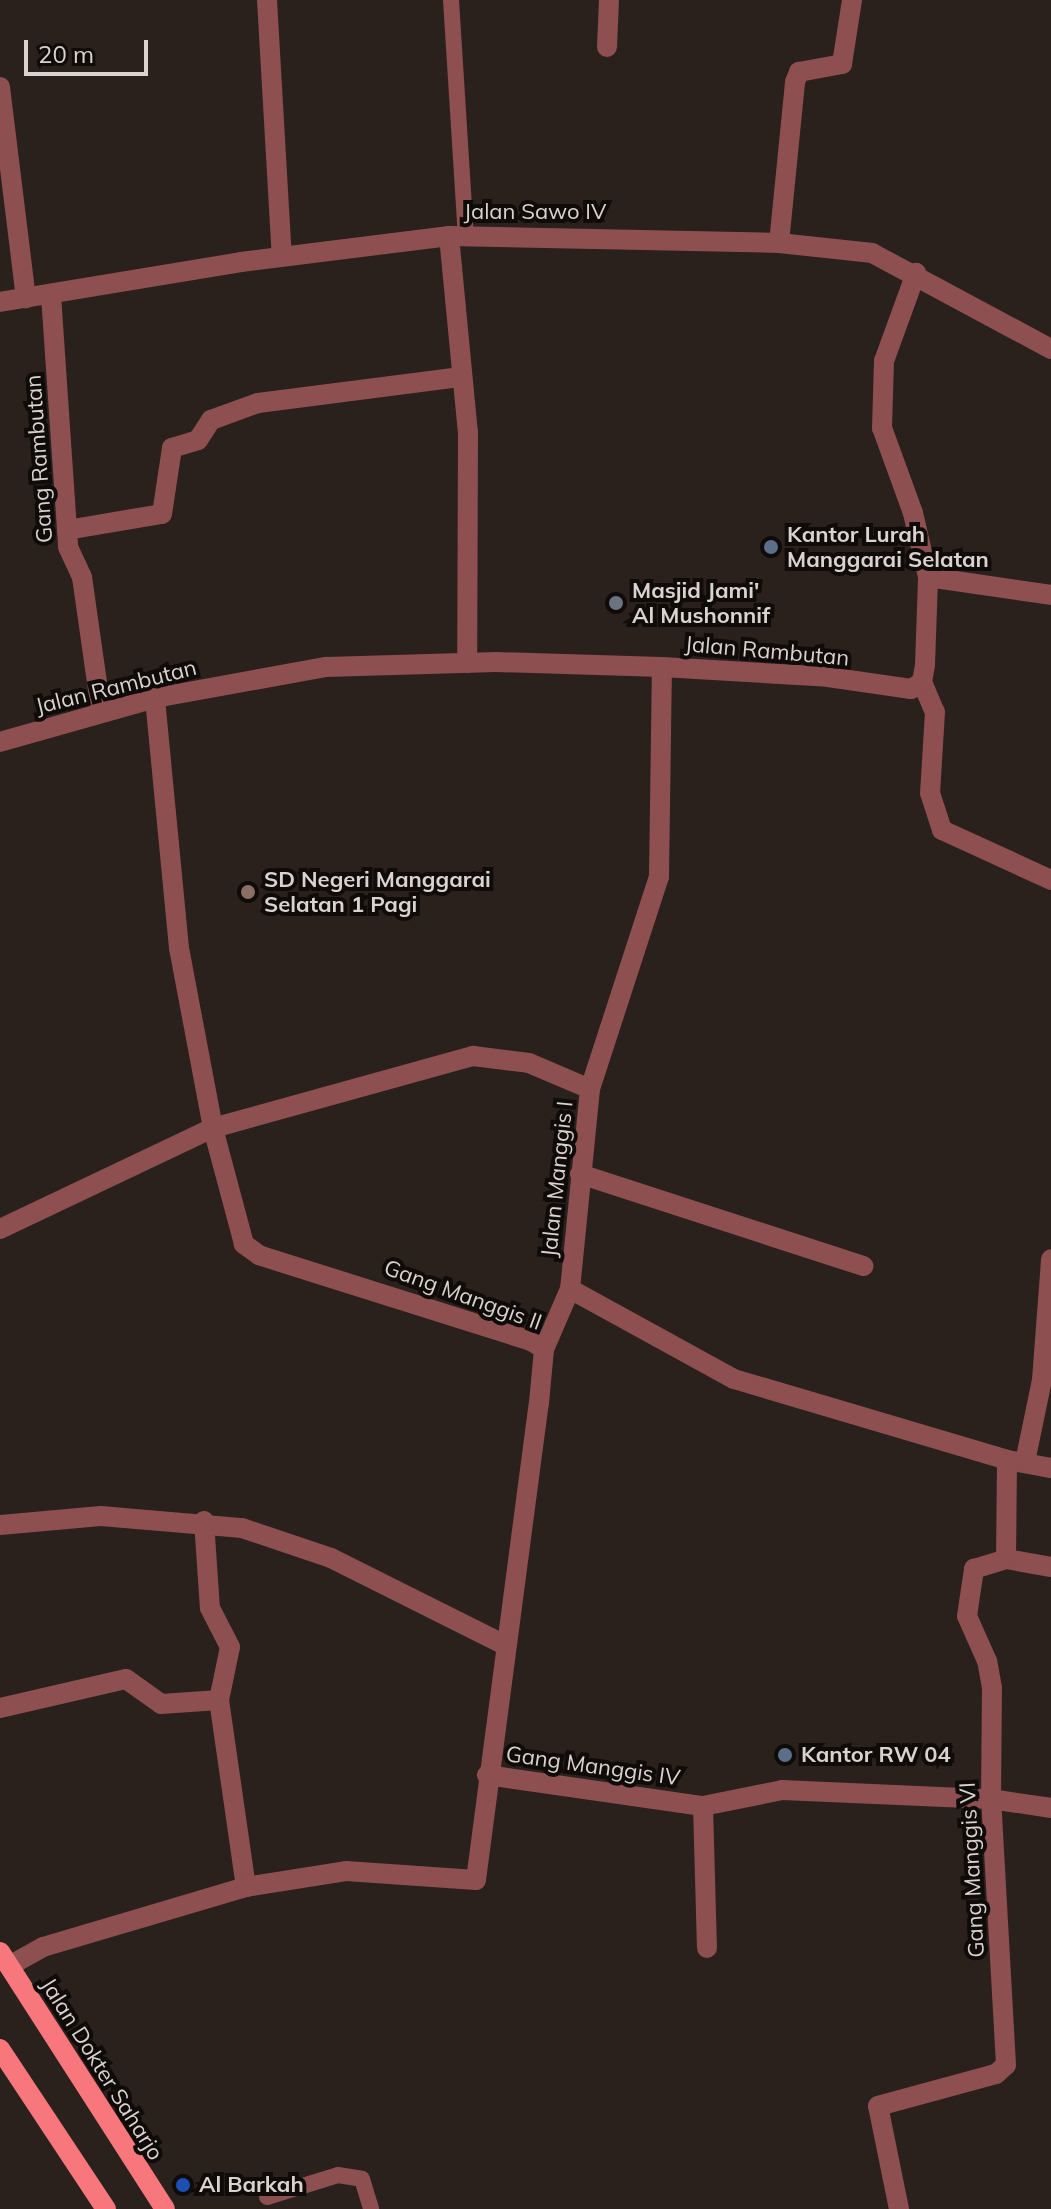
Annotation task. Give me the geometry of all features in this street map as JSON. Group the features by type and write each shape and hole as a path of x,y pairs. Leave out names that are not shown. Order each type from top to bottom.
{"main road":[{"name":"Jalan Dokter Saharjo","path":"4,1959 165,2209"},
{"path":"0,2049 106,2209"}],"street":[{"path":"267,0 282,257"},
{"path":"607,47 609,0"},
{"path":"779,243 795,82 799,72 842,64 852,0"},
{"path":"0,87 26,298"},
{"path":"458,236 461,377 468,432 467,663"},
{"name":"Jalan Sawo IV","path":"0,302 282,257 458,236 779,243 872,253 916,273 1051,349"},
{"path":"916,273 884,361 882,428 913,513 928,577 922,682 935,712 930,793 942,830 1051,880"},
{"name":"Gang Rambutan","path":"51,295 68,547 82,577 101,711"},
{"path":"67,530 162,514 172,448 198,440 211,420 258,403 461,377"},
{"path":"928,577 1051,595"},
{"name":"Jalan Rambutan","path":"0,742 155,698 326,667 467,663 662,667 828,677 899,691 922,682"},
{"path":"590,1089 659,877 662,667"},
{"path":"155,698 179,948 213,1128"},
{"name":"Jalan Manggis I","path":"0,1229 213,1128 473,1056 529,1063 590,1089 570,1289 734,1379 1016,1461 1051,1468"},
{"name":"Gang Manggis II","path":"213,1128 249,1250 409,1298 544,1349 487,1775"},
{"path":"580,1174 863,1266"},
{"path":"1051,1259 1042,1380 1016,1461 1006,1559 1051,1567"},
{"path":"544,1349 570,1289"},
{"path":"0,1525 101,1516 204,1521 242,1528 331,1558 505,1645"},
{"path":"204,1521 210,1608 230,1647 219,1700 246,1887"},
{"name":"Gang Manggis VI","path":"899,2209 878,2106 996,2074 1006,2065 991,1799 992,1688 987,1661 967,1616 974,1569 1006,1559"},
{"path":"0,1708 126,1679 161,1704 219,1700"},
{"name":"Gang Manggis IV","path":"4,1959 246,1887 346,1871 476,1880 487,1775 703,1806 782,1790 991,1799 1051,1808"},
{"path":"703,1806 707,1948"}],"lane":[{"path":"451,0 458,236"},
{"path":"267,2197 338,2175 362,2179 371,2209"}],"place":[{"name":"Kantor Lurah Manggarai Selatan","path":"771,547"},
{"name":"Masjid Jami' Al Mushonnif","path":"616,603"},
{"name":"SD Negeri Manggarai Selatan 1 Pagi","path":"248,892"},
{"name":"Kantor RW 04","path":"785,1755"},
{"name":"Al Barkah","path":"183,2185"}]}
